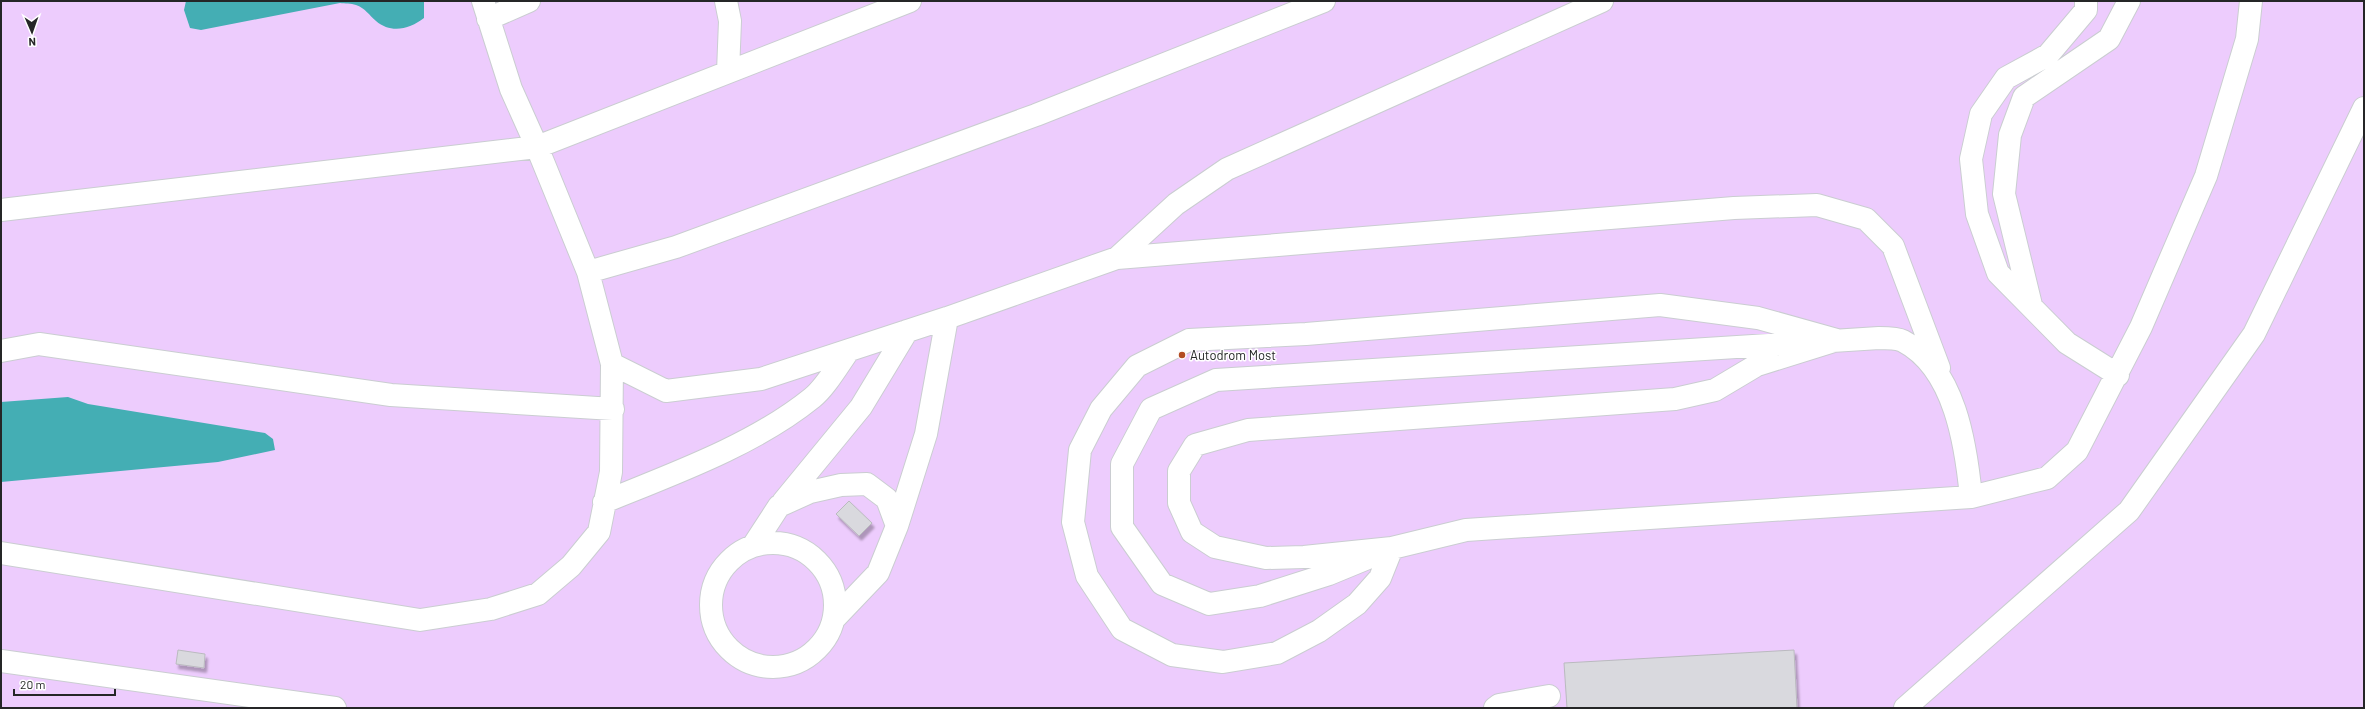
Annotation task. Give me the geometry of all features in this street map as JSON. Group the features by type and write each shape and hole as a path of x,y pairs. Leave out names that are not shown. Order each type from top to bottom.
{"lane":[{"path":"1,554 420,620 491,609 538,594 571,566 599,532 610,472 613,409 612,364 588,272 537,147 511,89 485,10 529,1"},
{"path":"726,1 730,20 728,72"},
{"path":"1,210 537,147 910,1"},
{"path":"588,272 676,247 1036,115 1324,1"},
{"path":"1117,258 1176,204 1228,169 1602,1"},
{"path":"2086,1 2086,10 2048,55 2006,78 1981,114 1970,159 1977,214 1998,273 2067,343 2118,375"},
{"path":"2031,305 2004,194 2010,134 2024,97 2109,38 2129,1"},
{"path":"1837,340 1757,365 1715,390 1675,399 1248,430 1195,444 1179,471 1179,503 1192,532 1215,547 1266,558 1304,557 1392,548 1466,530 1970,497 2047,478 2077,451 2118,375 2160,287 2206,176 2247,39 2252,1"},
{"path":"1905,708 2129,511 2254,334 2364,108"},
{"path":"612,364 666,391 761,379 947,318 1117,258 1734,208 1817,205 1866,219 1894,246 1961,425 1970,497"},
{"path":"1392,548 1380,578 1357,604 1319,632 1277,652 1223,662 1172,655 1122,629 1087,576 1073,522 1080,450 1101,408 1137,366 1189,340 1306,334 1660,306 1758,318 1837,340"},
{"path":"835,618 878,573 897,526 926,434 947,318"},
{"path":"753,546 779,506 861,407 907,331"},
{"path":"1392,548 1329,574 1260,596 1209,604 1162,584 1122,527 1122,464 1151,409 1216,380 1879,338 1902,340 1930,359 1951,401"},
{"path":"1,352 39,344 391,395 613,409"},
{"path":"604,502 679,472 770,427 813,397 849,350"},
{"path":"779,506 810,492 841,485 867,484 887,499 897,526"},
{"path":"753,546 793,546 809,554 823,566 832,582 836,600 835,618 827,638 812,654 793,665 772,668 750,664 731,652 718,635 711,614 712,593 720,572 734,556 753,546"},
{"path":"1,661 335,708"},
{"path":"1495,708 1549,696"}],"shaded area":[{"name":"Autodrom Most","path":"2364,1 2364,708 1,708 1,2"}],"water":[{"path":"186,1 424,1 424,18 407,27 394,29 388,28 376,21 359,6 340,3 201,30 190,28 184,10"},
{"path":"68,397 88,404 265,433 273,439 275,450 218,462 1,482 1,402"}],"building":[{"path":"849,501 872,523 859,536 836,514"},
{"path":"178,650 205,654 204,668 176,664"},
{"path":"1794,650 1797,708 1567,708 1564,663"}],"place":[{"name":"Autodrom Most","path":"1182,355"}]}
